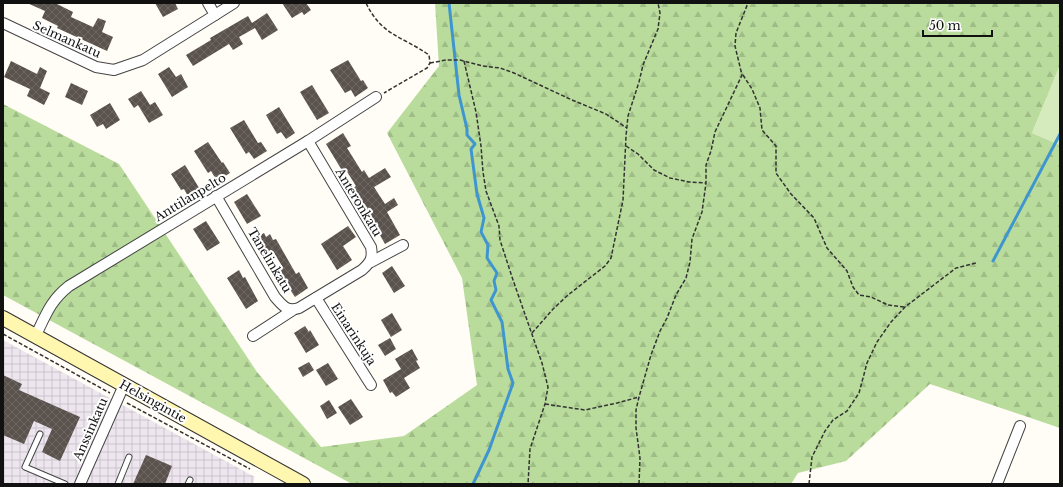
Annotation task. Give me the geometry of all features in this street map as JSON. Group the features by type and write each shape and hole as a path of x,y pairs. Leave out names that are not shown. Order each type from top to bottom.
{"main road":[{"name":"Helsingintie","path":"3,318 36,337 121,392 303,484"}],"street":[{"path":"208,3 215,15"},
{"name":"Selmankatu","path":"3,23 96,67 114,70 143,60 234,3"},
{"name":"Anttilanpelto","path":"36,337 52,302 69,286 308,141 376,97"},
{"name":"Anteronkatu","path":"308,141 371,247 371,262"},
{"name":"Tanelinkatu","path":"216,196 275,297 284,307 293,310"},
{"path":"253,336 293,310 299,308 362,270 371,262 403,244"},
{"name":"Einarinkuja","path":"316,298 371,385"},
{"name":"Anssinkatu","path":"80,484 121,392"},
{"path":"997,484 1020,426"}],"lane":[{"path":"40,434 25,467 65,484"},
{"path":"118,484 129,457"}],"path":[{"path":"366,3 376,20 384,29 429,55 430,63 427,68 376,97"},
{"path":"532,333 553,309 568,295 605,266 611,258 623,200 627,128 631,105 640,82 643,65 658,29 660,13 658,3"},
{"path":"748,3 736,33 735,46 742,75 752,89 760,108 762,130 776,146 776,173 791,194 814,218 827,248 846,271 853,287 859,294 871,297 888,305 905,307"},
{"path":"430,63 446,60 464,61 482,66 500,68 606,114 627,128"},
{"path":"464,61 476,112 486,191 499,226 500,240 542,363 548,387 545,404 530,449 528,484"},
{"path":"639,484 640,458 636,428 636,410 639,397 650,355 676,295 686,278 692,238 702,212 706,183 706,165 715,132 742,75"},
{"path":"626,146 638,154 654,170 670,178 689,182 706,183"},
{"path":"808,484 812,457 824,431 833,420 847,411 859,393 866,363 877,342 891,322 905,307 956,268 976,263"},
{"path":"3,334 121,392 251,469"},
{"path":"545,404 584,410 639,397"}],"shaded area":[{"path":"3,340 255,477 253,484 3,484"}],"green space":[{"path":"435,3 1060,3 1060,65 1032,133 1060,145 1060,428 930,384 846,461 798,473 791,484 352,484 3,295 3,104 119,164 257,372 321,447 404,436 477,385 462,278 387,133 439,66"},
{"path":"1060,65 1060,145 1032,133"}],"building":[{"path":"27,3 55,3 73,12 71,17 93,27 98,18 106,21 102,32 113,37 107,51 57,28 58,26 42,18 45,11"},
{"path":"155,3 175,3 178,9 163,17"},
{"path":"282,3 306,3 311,10 304,15 302,12 292,18"},
{"path":"267,13 278,30 262,40 255,28 239,37 243,44 233,50 229,44 193,66 186,55 211,40 210,38 248,16 252,23"},
{"path":"348,60 361,81 363,80 368,88 355,97 351,90 345,93 330,70"},
{"path":"11,61 37,74 40,67 47,71 40,88 50,93 44,105 27,96 30,89 4,77"},
{"path":"169,67 176,77 181,74 188,87 172,97 158,74"},
{"path":"71,83 88,91 82,105 65,97"},
{"path":"312,85 329,113 317,120 300,92"},
{"path":"141,91 150,105 155,102 163,115 149,123 138,105 134,108 128,99"},
{"path":"110,103 120,120 106,129 103,124 97,127 90,115"},
{"path":"279,107 295,133 286,139 281,132 277,134 266,115"},
{"path":"244,120 258,143 261,142 267,151 254,159 249,152 246,154 230,128"},
{"path":"343,133 351,146 347,148 362,172 364,170 369,178 385,168 391,177 374,187 385,204 394,198 398,205 387,212 400,235 385,244 377,230 378,229 353,188 356,186 346,170 343,172 326,144"},
{"path":"208,142 230,173 217,181 211,171 208,173 194,151"},
{"path":"185,165 201,191 189,198 184,189 181,190 171,174"},
{"path":"247,194 261,216 247,224 234,202"},
{"path":"206,221 220,243 207,251 193,229"},
{"path":"348,226 356,237 343,246 352,260 337,270 321,244"},
{"path":"264,233 266,237 270,234 273,240 276,239 296,274 299,272 308,288 295,297 289,288 286,289 274,271 282,266 273,251 267,254 257,237"},
{"path":"392,266 405,286 394,293 382,273"},
{"path":"239,270 243,278 245,277 258,301 246,309 227,278"},
{"path":"392,313 402,330 391,337 381,320"},
{"path":"305,326 309,332 310,330 319,345 306,353 294,333"},
{"path":"390,338 396,349 385,356 378,345"},
{"path":"412,349 418,360 416,361 420,368 404,378 410,388 396,397 392,392 390,393 383,380 401,369 395,359"},
{"path":"309,362 314,370 303,377 298,368"},
{"path":"328,363 338,379 326,386 316,370"},
{"path":"3,375 22,384 19,390 80,417 60,461 42,452 52,429 34,421 24,444 3,435"},
{"path":"351,399 363,417 350,425 338,407"},
{"path":"329,400 337,413 327,419 320,406"},
{"path":"146,455 172,466 165,484 133,484"}],"waterway":[{"path":"449,3 459,95 467,135 475,144 471,149 477,194 484,218 481,232 488,245 487,258 497,273 494,281 496,290 491,300 502,322 508,369 513,383 489,450 473,484"},
{"path":"993,261 1060,134"}]}
